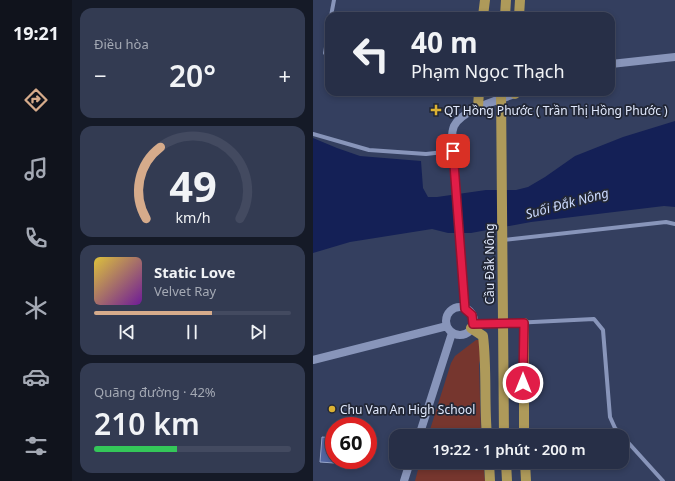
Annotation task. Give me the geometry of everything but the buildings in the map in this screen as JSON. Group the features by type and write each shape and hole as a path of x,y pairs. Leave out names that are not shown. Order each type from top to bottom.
{"main road":[{"path":"484,12 485,0"},
{"path":"505,0 505,12"},
{"path":"520,12 521,0"},
{"path":"478,108 479,96"},
{"name":"Cầu Đắk Nông","path":"501,96 504,429"},
{"path":"524,323 524,429"},
{"path":"472,326 483,336 487,429"},
{"path":"489,469 490,481"},
{"path":"506,469 507,481"},
{"path":"525,469 526,481"}],"street":[{"path":"332,12 334,0"},
{"path":"615,64 675,57"},
{"path":"465,309 452,139 454,126 460,118 478,108 509,96"},
{"path":"313,134 369,150 426,154 453,151"},
{"path":"502,240 666,222 675,224"},
{"path":"313,360 449,329 460,335 468,332 472,326 472,315 465,309 456,308 452,310 447,317 449,329 421,429"},
{"path":"472,326 594,319 603,330 610,417 615,428 663,481"},
{"path":"404,481 408,469"}],"shaded area":[{"path":"476,340 479,340 483,349 479,364 481,429 430,429 451,363 455,356"},
{"path":"418,469 484,469 485,481 415,481"}],"water":[{"name":"Suối Đắk Nông","path":"675,121 675,207 664,206 531,222 471,233 448,233 432,229 350,242 313,253 313,138 360,156 421,161 423,188 428,197 437,197 486,190 516,190 528,187 575,156 623,137"}],"place":[{"name":"QT Hồng Phước ( Trần Thị Hồng Phước )","path":"436,110"},
{"name":"Chu Van An High School","path":"332,409"}],"route":[{"path":"453,151 465,309 472,315 473,324 524,323 523,383"}]}
